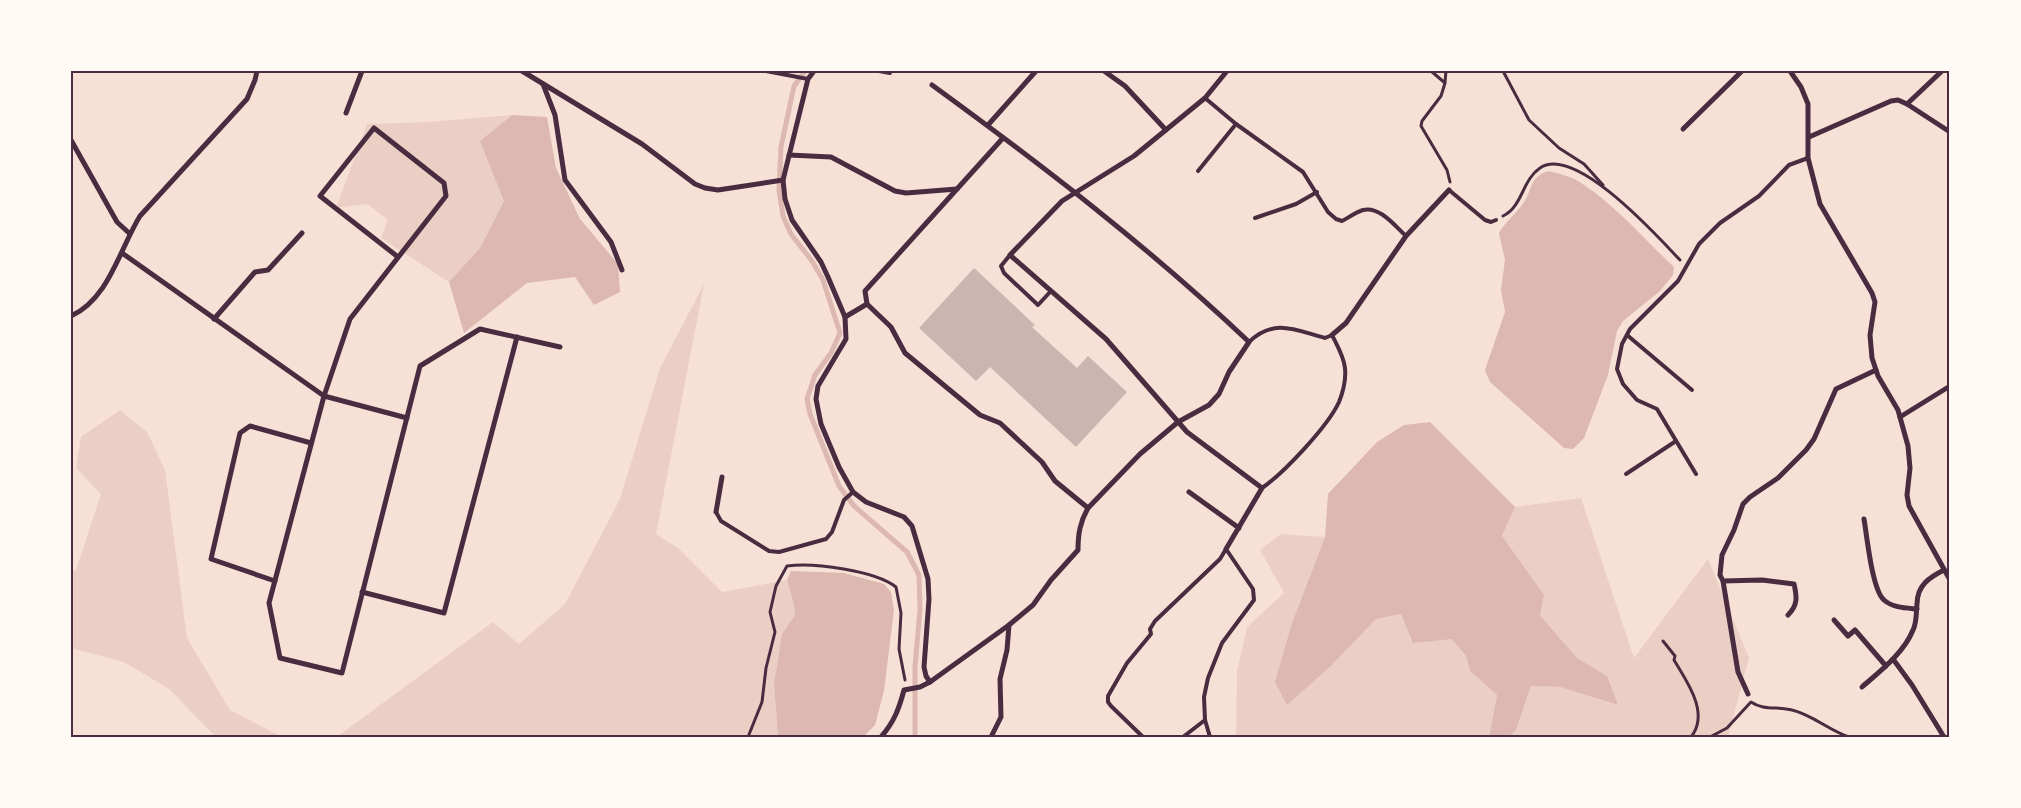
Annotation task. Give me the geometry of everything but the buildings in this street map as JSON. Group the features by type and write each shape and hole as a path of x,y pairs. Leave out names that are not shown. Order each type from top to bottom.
{"street":[{"path":"71,316 83,309 98,293 122,253 129,233 140,216 232,118 247,99 257,71"},
{"path":"346,113 362,71"},
{"path":"814,71 808,79 783,180 785,199 792,220 821,262 845,317 846,339 818,386 816,399 821,424 839,467 853,492 866,502 904,517 912,526 928,579 924,667 930,682"},
{"path":"988,125 1036,71"},
{"path":"1104,71 1126,86 1166,130"},
{"path":"1226,71 1205,98 1134,156 1062,201 1010,255 1106,339 1187,432 1262,488 1226,549"},
{"path":"1683,129 1742,71"},
{"path":"1790,71 1801,87 1808,104 1808,158 1820,204 1875,302 1870,335 1872,358 1876,370 1898,410 1908,446 1910,468 1907,495 1909,506 1950,580"},
{"path":"1908,104 1942,71"},
{"path":"524,72 642,144 694,184 718,190 783,180"},
{"path":"543,83 555,115 565,180 611,242 622,270"},
{"path":"881,737 892,725 899,710 904,690 930,682 1009,625 1033,605 1051,580 1078,550 1078,533 1082,518 1088,508 1140,454 1178,422 1209,405 1214,400 1249,342 1182,279 1045,167 932,85"},
{"path":"1809,137 1891,101 1898,100 1908,104 1950,132"},
{"path":"398,257 320,196 374,128 444,183 446,196 350,319 324,396 269,603 280,658 342,673 420,366 480,330 560,347"},
{"path":"1003,138 865,291 867,304 891,328 905,353 980,416 1000,423 1042,462 1055,481 1088,508"},
{"path":"71,140 117,222 129,233"},
{"path":"790,155 831,157 895,191 906,193 957,189"},
{"path":"1332,335 1346,323 1406,236 1449,190"},
{"path":"214,319 255,272 268,270 302,233"},
{"path":"122,253 324,396 407,418"},
{"path":"845,317 867,304"},
{"path":"362,592 444,613 517,338"},
{"path":"1748,694 1738,672 1723,581 1720,575 1722,555 1734,530 1743,504 1778,478 1806,450 1814,439 1836,389 1876,370"},
{"path":"1900,418 1950,386"},
{"path":"275,581 212,559 240,433 250,426 311,443"},
{"path":"716,512 722,477"},
{"path":"1189,492 1239,528"},
{"path":"1864,519 1876,590 1884,600 1893,606 1917,609"},
{"path":"1862,688 1893,659 1913,631 1917,609 1916,602 1923,583 1928,578 1944,570"},
{"path":"1723,581 1762,580 1794,584 1797,597 1795,608 1788,615"},
{"path":"1834,620 1848,636 1855,630 1886,666"},
{"path":"991,737 1000,717 1000,679 1007,650 1009,625"},
{"path":"1893,659 1912,684 1944,737"}],"lane":[{"path":"766,71 808,79"},
{"path":"879,71 890,73"},
{"path":"1205,98 1236,124 1303,172 1328,212 1336,219 1342,221 1363,210 1374,210 1382,214 1406,236"},
{"path":"1198,171 1236,124"},
{"path":"1696,474 1658,409 1638,400 1622,384 1617,369 1622,344 1630,329 1678,281 1699,244 1720,223 1759,196 1789,165 1808,158"},
{"path":"1449,190 1485,220 1491,222 1496,220"},
{"path":"1256,218 1296,204 1317,192"},
{"path":"1010,255 1001,266 1004,273 1038,304 1051,291"},
{"path":"1249,342 1264,330 1276,327 1325,338 1332,335 1345,367 1344,384 1339,402 1325,423 1277,478 1262,488"},
{"path":"1627,335 1692,390"},
{"path":"1626,474 1676,441"},
{"path":"716,512 721,521 769,550 779,552 826,539 832,532 844,500 853,492"},
{"path":"1143,737 1111,706 1108,702 1108,696 1127,663 1151,634 1150,628 1155,621 1220,559 1226,549 1253,589 1254,600 1222,643 1208,678 1204,697 1205,720 1210,737"},
{"path":"1183,737 1205,720"}],"path":[{"path":"1431,71 1445,83"},
{"path":"1446,71 1441,96 1422,121 1422,126 1448,170 1450,178 1449,190"},
{"path":"1502,71 1529,120 1545,136 1584,164 1606,189"},
{"path":"1496,220 1508,214 1518,203 1530,177 1547,164 1558,164 1578,171 1606,189 1633,211 1686,266"},
{"path":"748,737 762,702 766,668 775,632 770,612 774,594 776,586 787,566 799,564 845,569 888,580 896,586 901,613 899,649 903,675 910,689"},
{"path":"1663,641 1675,656 1674,660 1692,692 1698,708 1696,730 1691,737"},
{"path":"1748,694 1751,702 1758,707 1790,709 1804,714 1834,732 1849,737"},
{"path":"1710,737 1728,728 1751,702"}],"shaded area":[{"path":"512,115 481,141 504,201 480,248 449,282 381,238 388,220 367,204 336,208 367,124 428,122"},
{"path":"512,115 547,117 556,168 580,219 618,264 620,292 594,305 575,277 527,283 464,333 449,282 480,248 504,201 480,141"},
{"path":"1548,171 1576,180 1596,193 1674,267 1673,275 1660,291 1623,321 1617,331 1608,375 1584,438 1573,449 1564,448 1490,382 1485,370 1505,312 1501,290 1505,260 1499,233 1522,205 1537,177"},
{"path":"704,284 656,534 678,548 722,592 787,580 795,615 782,634 774,684 778,737 309,737 338,736 493,622 519,644 565,604 620,499 660,368"},
{"path":"120,410 147,432 165,470 187,638 230,710 282,737 216,737 169,689 124,662 71,648 71,571 76,570 101,494 76,468 81,437"},
{"path":"1430,422 1515,507 1502,536 1544,595 1540,615 1577,658 1607,676 1618,705 1560,687 1531,686 1516,730 1509,737 1489,737 1497,695 1470,671 1466,656 1452,639 1413,643 1401,614 1376,619 1332,665 1287,705 1275,682 1292,623 1325,537 1328,494 1377,442 1404,425"},
{"path":"1581,498 1634,658 1708,559 1749,658 1728,737 1509,737 1516,730 1531,686 1560,687 1617,705 1607,676 1577,658 1540,615 1502,536 1515,507"},
{"path":"1281,534 1325,537 1292,623 1287,704 1332,665 1376,619 1401,614 1452,639 1466,656 1470,671 1497,695 1489,737 1236,737 1237,671 1247,627 1284,593 1260,550"},
{"path":"791,571 844,573 884,584 891,592 894,610 884,691 875,725 863,737 778,737 774,684 782,634 795,615 787,580"}],"waterway":[{"path":"805,71 794,86 781,147 779,190 783,216 791,234 812,261 823,280 840,333 831,353 815,375 807,399 810,414 839,486 854,506 907,552 919,575 920,609 915,667 915,737"}]}
